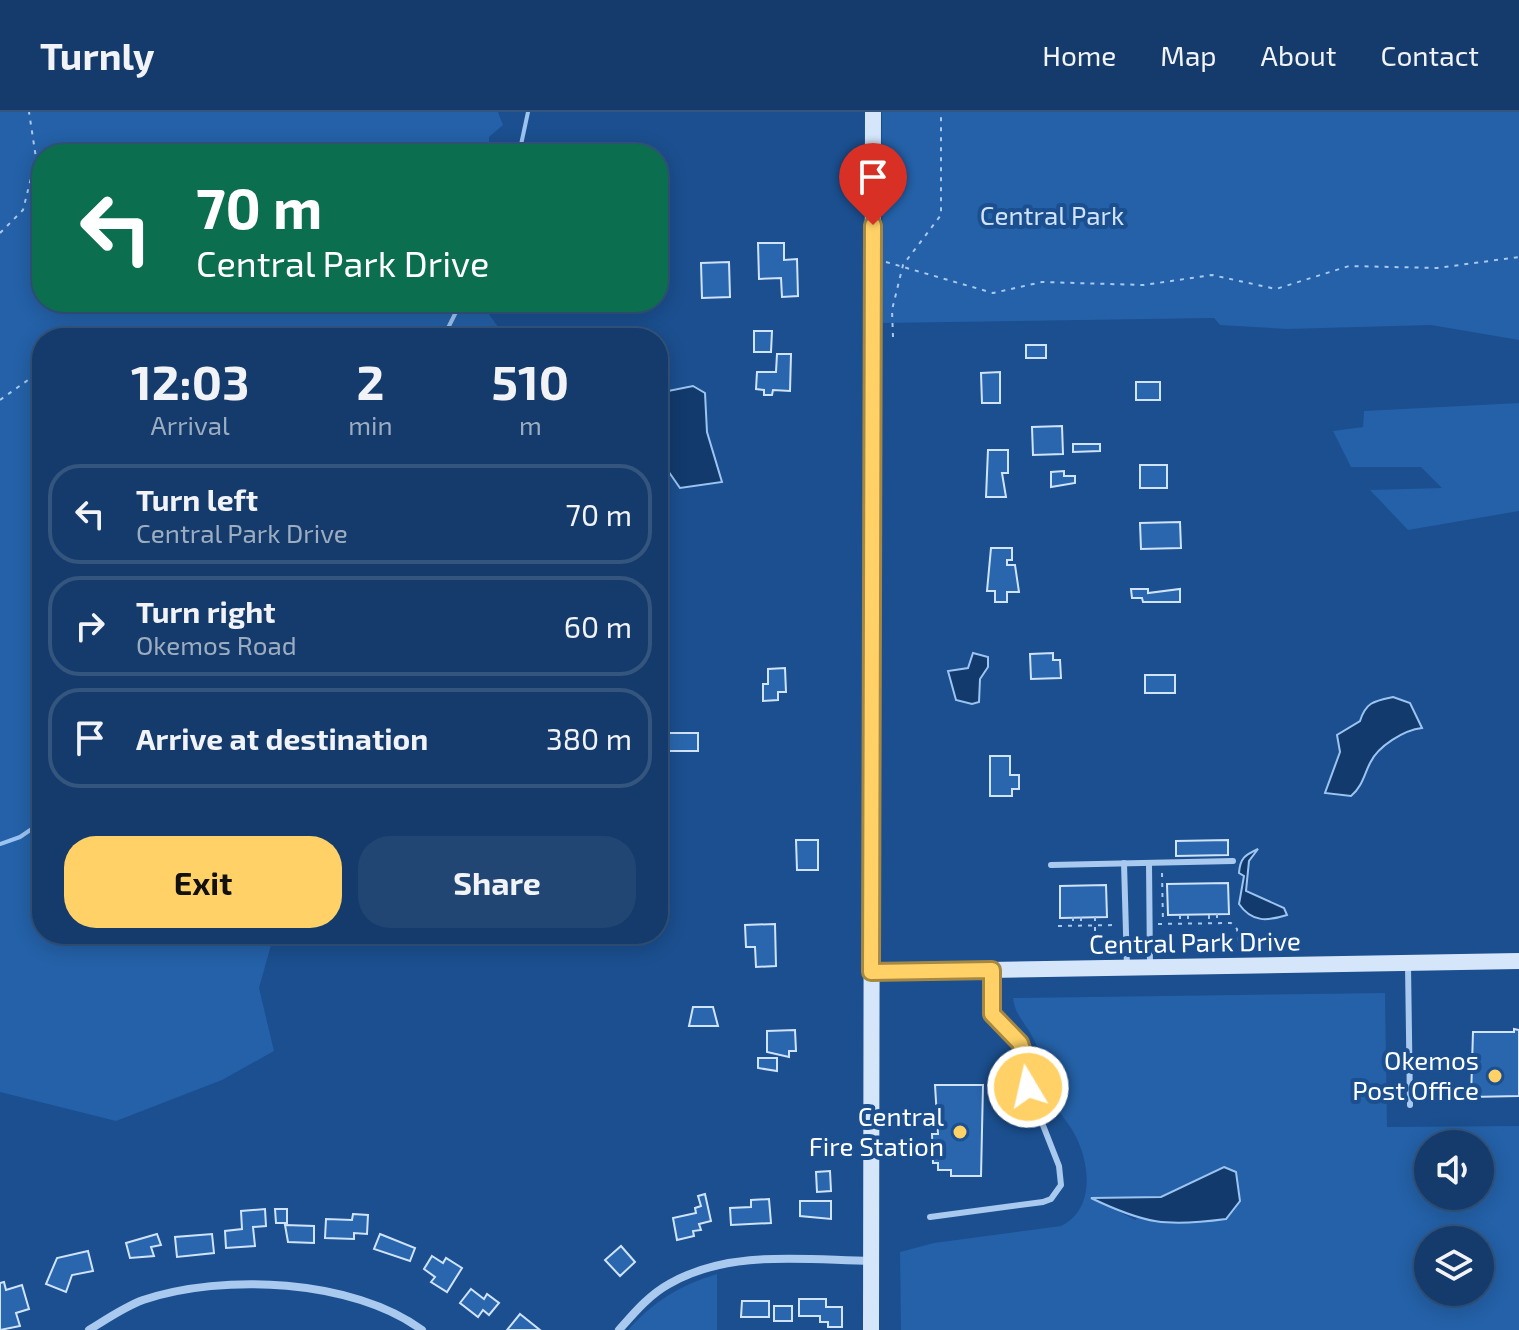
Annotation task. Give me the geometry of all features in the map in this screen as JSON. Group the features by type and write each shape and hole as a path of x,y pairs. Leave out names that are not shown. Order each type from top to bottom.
{"street":[{"path":"871,1330 873,112"},
{"name":"Central Park Drive","path":"871,972 1519,961"},
{"path":"619,1330 660,1290 709,1268 775,1259 871,1261"},
{"path":"89,1330 127,1307 162,1295 267,1286 355,1297 393,1312 422,1330"}],"lane":[{"path":"1051,865 1233,861"},
{"path":"1124,863 1127,968"},
{"path":"1149,863 1150,967"},
{"path":"1408,964 1410,1105"},
{"path":"930,1217 1043,1202 1056,1194 1061,1185 1059,1166 1028,1087 1020,1043 992,1014 992,970"}],"path":[{"path":"29,112 34,144"},
{"path":"893,337 892,310 903,265 941,215 941,112"},
{"path":"0,233 23,210 32,174"},
{"path":"873,261 903,265 993,293 1042,282 1144,285 1212,275 1276,289 1349,266 1437,268 1519,257"},
{"path":"0,400 32,377"},
{"path":"1162,862 1163,924"},
{"path":"1217,914 1217,923"},
{"path":"1180,915 1180,924"},
{"path":"1188,915 1188,923"},
{"path":"1209,915 1209,923"},
{"path":"1073,917 1073,926"},
{"path":"1081,917 1081,926"},
{"path":"1095,917 1095,944"}],"green space":[{"path":"0,112 498,112 503,125 489,137 489,144 32,144 32,312 487,312 499,328 32,328 32,944 271,944 259,988 274,1051 222,1080 116,1121 0,1092"},
{"name":"Central Park","path":"882,112 1519,112 1519,340 1431,325 1287,329 1220,325 1214,318 883,323"},
{"path":"1519,403 1519,511 1408,530 1370,490 1442,488 1421,467 1351,467 1333,431 1363,427 1364,411"},
{"path":"1385,993 1387,1127 1519,1126 1519,1330 901,1330 900,1252 934,1243 1061,1226 1072,1218 1085,1197 1084,1157 1072,1129 1056,1105 1035,1042 1016,1010 1013,998","holes":["1093,1198 1161,1198 1135,1220"]},
{"path":"717,1274 717,1330 628,1330 668,1295"}],"shaded area":[{"path":"693,386 705,393 707,432 722,482 680,488 668,471 668,391"},
{"path":"973,653 988,657 988,667 980,679 979,702 972,704 956,700 948,671 968,668"},
{"path":"1393,697 1410,703 1422,728 1400,735 1385,745 1370,763 1351,796 1325,793 1340,752 1337,735 1360,721 1372,703"},
{"path":"1258,849 1249,861 1246,891 1284,908 1287,915 1261,919 1249,915 1239,904 1244,876 1239,873 1242,860"},
{"path":"1224,1167 1236,1172 1240,1201 1226,1219 1187,1223 1156,1221 1126,1213 1091,1198 1161,1197"}],"building":[{"path":"758,243 784,243 784,260 797,259 798,296 782,297 781,278 759,279"},
{"path":"729,262 730,297 702,298 701,263"},
{"path":"754,331 772,331 771,352 754,352"},
{"path":"1026,345 1046,345 1046,358 1026,358"},
{"path":"777,354 791,354 790,391 773,390 772,395 764,395 764,390 756,389 757,372 776,372"},
{"path":"1000,372 1000,403 982,403 981,373"},
{"path":"1136,382 1160,382 1160,400 1136,400"},
{"path":"1062,426 1063,454 1033,455 1032,427"},
{"path":"1073,444 1100,444 1100,451 1073,452"},
{"path":"988,450 1008,450 1008,473 1002,473 1006,497 986,497"},
{"path":"1140,465 1167,465 1167,488 1140,488"},
{"path":"1064,471 1064,476 1075,476 1075,483 1051,487 1051,472"},
{"path":"1180,522 1181,548 1141,549 1140,523"},
{"path":"991,548 1012,548 1012,560 1007,560 1007,565 1015,565 1019,592 1007,592 1007,602 995,602 995,591 987,591"},
{"path":"1131,589 1148,589 1148,593 1180,589 1180,602 1143,602 1142,598 1132,598"},
{"path":"1053,653 1053,660 1060,660 1061,678 1031,679 1030,654"},
{"path":"785,668 786,692 778,692 778,700 763,701 763,684 768,684 768,669"},
{"path":"1145,675 1175,675 1175,693 1145,693"},
{"path":"668,733 698,733 698,751 668,751"},
{"path":"990,756 1010,756 1010,775 1019,775 1019,789 1012,789 1012,796 990,796"},
{"path":"796,840 818,840 818,870 797,870"},
{"path":"1228,840 1228,855 1176,856 1176,841"},
{"path":"1228,883 1229,914 1168,915 1167,884"},
{"path":"1106,885 1107,917 1060,918 1060,886"},
{"path":"775,924 776,966 756,967 755,947 746,947 745,925"},
{"path":"693,1007 713,1007 718,1026 689,1026"},
{"name":"Okemos Post Office","path":"1514,1029 1519,1030 1519,1096 1471,1097 1473,1032 1514,1032"},
{"path":"795,1030 796,1051 789,1051 789,1057 767,1052 767,1031"},
{"path":"758,1058 777,1058 777,1071 758,1068"},
{"name":"Central Fire Station","path":"935,1085 983,1085 981,1176 951,1176 951,1170 938,1170 938,1163 933,1163 932,1134 938,1134"},
{"path":"830,1171 831,1191 817,1192 816,1172"},
{"path":"705,1194 711,1221 699,1224 701,1230 693,1231 694,1236 677,1240 673,1218 696,1213 695,1208 701,1206 698,1196"},
{"path":"769,1199 771,1223 731,1225 730,1208 751,1207 751,1200"},
{"path":"800,1201 831,1201 831,1219 800,1216"},
{"path":"265,1209 266,1226 253,1227 255,1246 226,1248 225,1231 242,1229 241,1211"},
{"path":"275,1209 287,1209 287,1223 276,1223"},
{"path":"353,1214 368,1215 367,1234 354,1233 354,1239 325,1238 326,1219 352,1220"},
{"path":"285,1225 314,1226 314,1243 288,1242"},
{"path":"157,1234 161,1245 151,1247 154,1256 130,1258 126,1243"},
{"path":"212,1234 214,1253 177,1257 175,1237"},
{"path":"380,1234 415,1248 410,1261 374,1249"},
{"path":"621,1246 635,1262 620,1276 605,1260"},
{"path":"88,1251 93,1271 72,1275 66,1292 46,1284 57,1258"},
{"path":"432,1256 443,1263 446,1258 462,1268 447,1292 431,1282 435,1277 424,1269"},
{"path":"4,1282 6,1290 22,1285 29,1309 16,1313 20,1326 0,1330 0,1283"},
{"path":"471,1289 484,1299 487,1294 499,1303 489,1315 483,1310 478,1317 460,1303"},
{"path":"799,1299 826,1299 826,1307 842,1307 842,1327 828,1327 828,1322 820,1322 820,1316 799,1316"},
{"path":"742,1301 769,1301 769,1317 741,1317"},
{"path":"774,1306 792,1306 792,1321 774,1321"},
{"path":"520,1314 540,1330 507,1330"}],"waterway":[{"path":"521,144 528,112"},
{"path":"448,328 456,312"},
{"path":"0,844 32,829"}],"place":[{"name":"Okemos Post Office","path":"1495,1076"},
{"name":"Central Fire Station","path":"960,1132"}],"route":[{"path":"873,225 871,972 992,970 992,1014 998,1024 1020,1043 1028,1087"}]}
